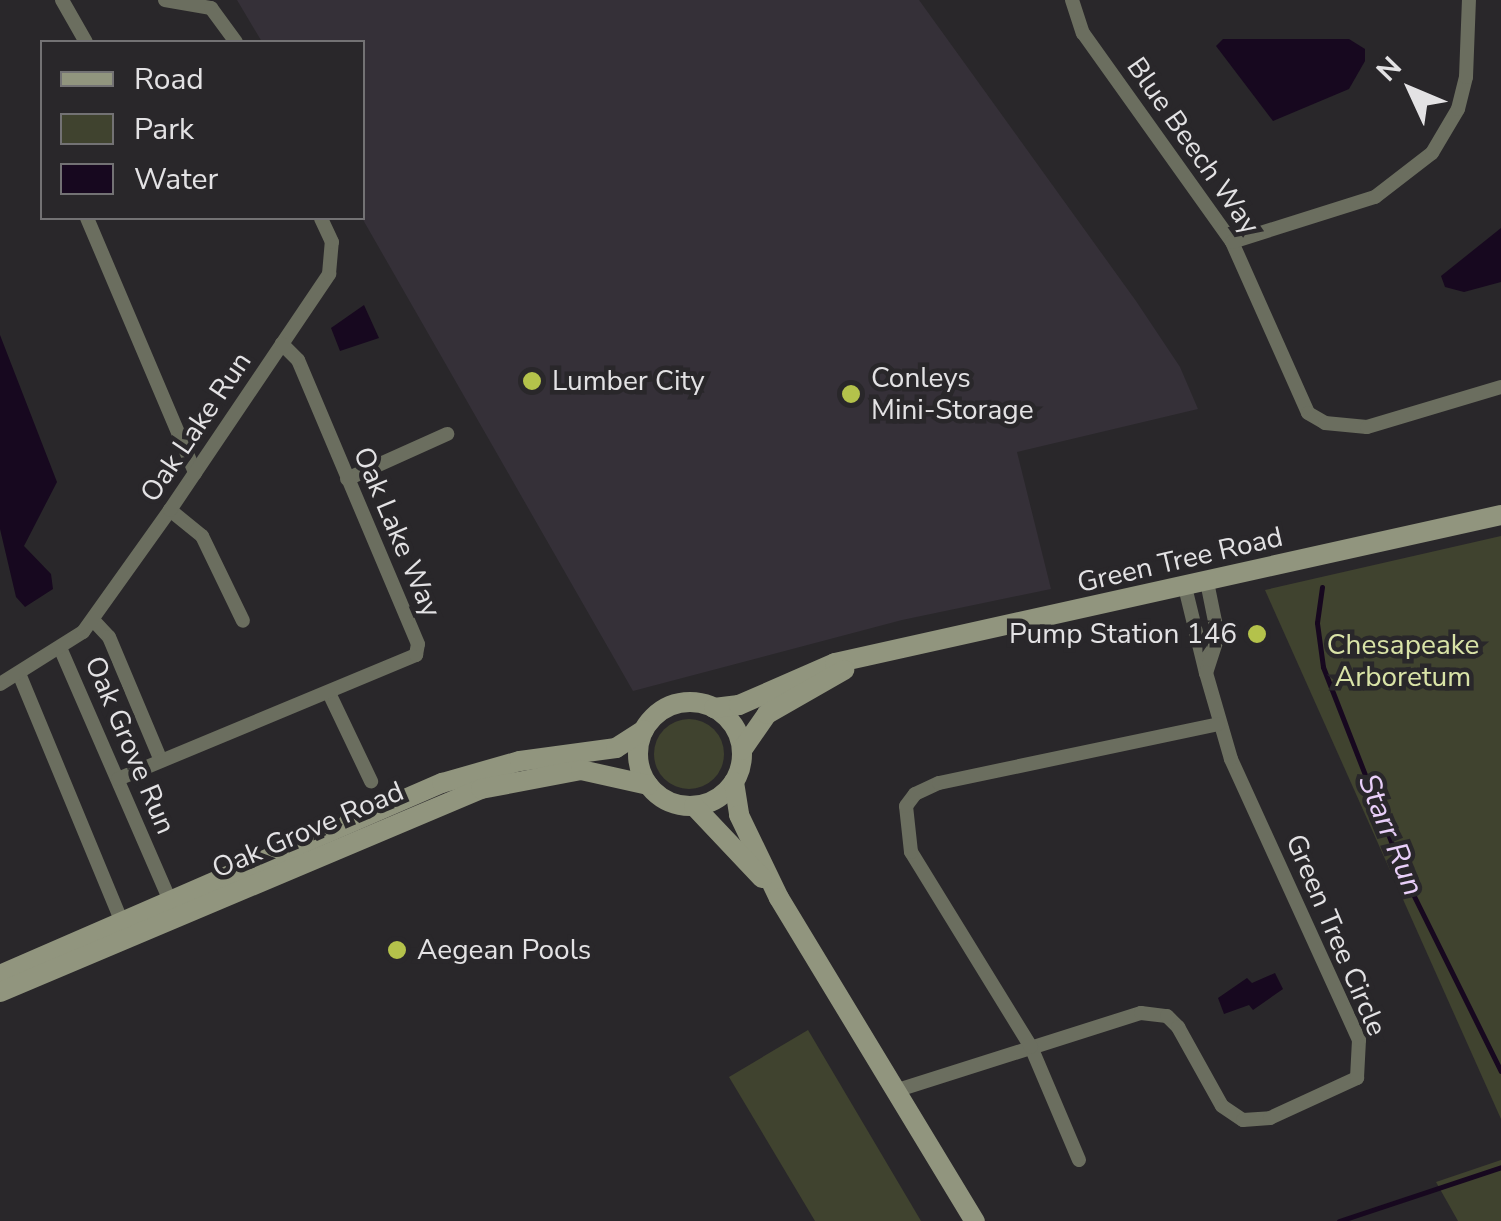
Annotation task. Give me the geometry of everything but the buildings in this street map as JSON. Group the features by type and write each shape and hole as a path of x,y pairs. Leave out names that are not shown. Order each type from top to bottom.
{"street":[{"path":"62,0 85,40"},
{"path":"165,0 211,8 235,40"},
{"name":"Blue Beech Way","path":"1072,0 1083,33 1232,242 1295,395 1325,422 1367,427 1501,387"},
{"path":"1232,242 1376,197 1432,152 1458,108 1466,77 1469,0"},
{"path":"87,220 195,473"},
{"name":"Oak Lake Run","path":"0,684 61,650 93,620 170,510 329,274 332,242 322,220"},
{"name":"Oak Lake Way","path":"118,779 410,660 418,650 298,360 282,344"},
{"path":"347,479 447,434"},
{"path":"170,510 202,536 243,621"},
{"name":"Green Tree Road","path":"714,708 740,705 812,669 1501,514"},
{"name":"Green Tree Circle","path":"1206,673 1218,636 1207,582"},
{"name":"Green Tree Circle","path":"898,1090 1156,1012 1178,1027 1222,1106 1243,1120 1270,1118 1357,1078 1359,1040 1218,724 1185,587"},
{"path":"93,620 109,637 161,761"},
{"name":"Oak Grove Run","path":"61,650 172,907"},
{"name":"Green Tree Road","path":"742,750 767,714 871,657"},
{"path":"20,676 124,928"},
{"path":"329,692 370,781"},
{"path":"734,782 716,800 694,806 664,800 648,785 638,757 644,730 678,703 714,708 734,726 742,750 734,782 739,815 780,898 975,1221"},
{"path":"1079,1160 1031,1047 911,852 906,806 915,794 939,783 1218,724"},
{"name":"Oak Grove Road","path":"0,975 124,928 442,784 520,761 616,748 644,730"},
{"name":"Oak Grove Road","path":"172,907 492,786 581,770 648,785"},
{"path":"694,806 780,898"},
{"name":"Oak Grove Road","path":"0,992 124,928"}],"shaded area":[{"path":"237,0 919,0 1136,301 1180,367 1198,409 1017,452 1051,589 902,620 633,691 363,220 365,40 261,40"}],"green space":[{"name":"Chesapeake Arboretum","path":"1501,536 1501,1119 1265,590"},
{"path":"689,719 714,729 724,754 714,779 689,789 664,779 654,754 664,729"},
{"path":"808,1030 921,1221 815,1221 729,1077"},
{"path":"1501,1160 1501,1221 1458,1221 1436,1182"}],"water":[{"path":"1223,39 1349,39 1365,49 1365,61 1349,89 1273,121 1216,46"},
{"path":"1501,228 1501,282 1464,292 1445,287 1441,276"},
{"path":"364,305 379,338 340,351 331,328"},
{"path":"0,335 57,482 24,546 51,574 53,589 25,607 16,597 0,529"},
{"path":"1275,973 1283,989 1253,1010 1249,1005 1224,1014 1218,998 1247,978 1252,983"}],"waterway":[{"name":"Starr Run","path":"1322,587 1317,623 1323,667 1406,880 1501,1071"},
{"name":"Starr Run","path":"1339,1221 1501,1167"}],"place":[{"name":"Lumber City","path":"532,381"},
{"name":"Conleys Mini-Storage","path":"851,394"},
{"name":"Pump Station 146","path":"1257,634"},
{"name":"Aegean Pools","path":"397,950"}]}
